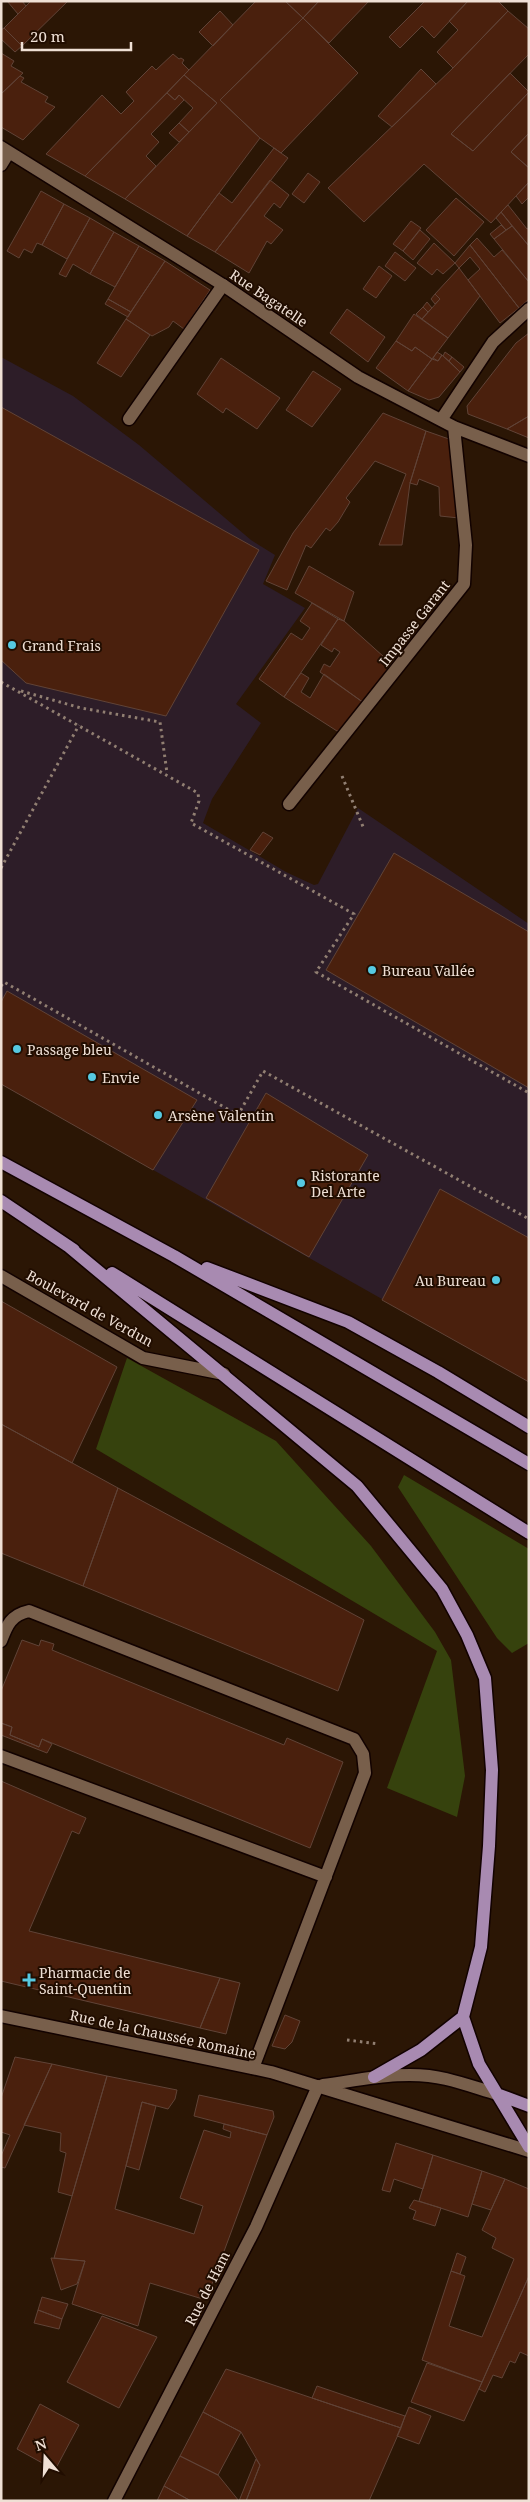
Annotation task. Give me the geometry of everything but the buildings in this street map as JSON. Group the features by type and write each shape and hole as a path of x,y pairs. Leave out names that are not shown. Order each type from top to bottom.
{"main road":[{"path":"1,1162 174,1256 529,1464"},
{"path":"1,1201 68,1246 529,1533"},
{"path":"68,1246 357,1486 442,1590 467,1635 485,1678 492,1770 489,1846 481,1947 463,2017 479,2064 529,2147"},
{"path":"174,1256 348,1322 438,1372 529,1428"},
{"path":"374,2078 421,2050 463,2017"},
{"name":"Rue de la Chaussée Romaine","path":"497,2094 529,2106"}],"street":[{"path":"1,165 5,149"},
{"name":"Rue Bagatelle","path":"5,149 223,285 358,377 454,427 529,456"},
{"path":"129,419 223,285"},
{"path":"441,420 493,342 529,309"},
{"name":"Impasse Garant","path":"290,804 464,584 466,545 454,427"},
{"name":"Boulevard de Verdun","path":"1,1276 143,1358 224,1374"},
{"path":"1,1641 7,1625 17,1614 29,1611 354,1739 364,1754 365,1773 253,2068"},
{"path":"1,1756 326,1877"},
{"name":"Rue de la Chaussée Romaine","path":"1,2016 253,2068 529,2151"},
{"name":"Rue de la Chaussée Romaine","path":"318,2086 374,2078 410,2076 444,2078 497,2094"},
{"name":"Rue de Ham","path":"114,2501 256,2228 318,2086"}],"path":[{"path":"1,682 198,793 199,801 191,823 354,914 316,972 529,1093"},
{"path":"14,689 81,708 160,722 167,774"},
{"path":"1,868 79,725"},
{"path":"332,750 364,829"},
{"path":"1,986 4,982 238,1115 263,1071 529,1219"}],"shaded area":[{"path":"1,357 73,396 139,445 251,540 275,555 263,584 305,608 236,704 261,723 212,799 203,823 286,872 314,885 318,884 358,808 529,924 529,1382 1,1084"}],"green space":[{"path":"127,1358 276,1441 371,1546 435,1632 451,1660 465,1776 457,1817 387,1788 437,1651 96,1449"},
{"path":"404,1475 529,1549 529,1643 512,1653 497,1638 398,1487"}],"place":[{"name":"Grand Frais","path":"12,645"},
{"name":"Bureau Vallée","path":"372,970"},
{"name":"Passage bleu","path":"17,1049"},
{"name":"Envie","path":"92,1077"},
{"name":"Arsène Valentin","path":"158,1115"},
{"name":"Ristorante Del Arte","path":"301,1183"},
{"name":"Au Bureau","path":"496,1280"},
{"name":"Pharmacie de Saint-Quentin","path":"29,1980"}]}
